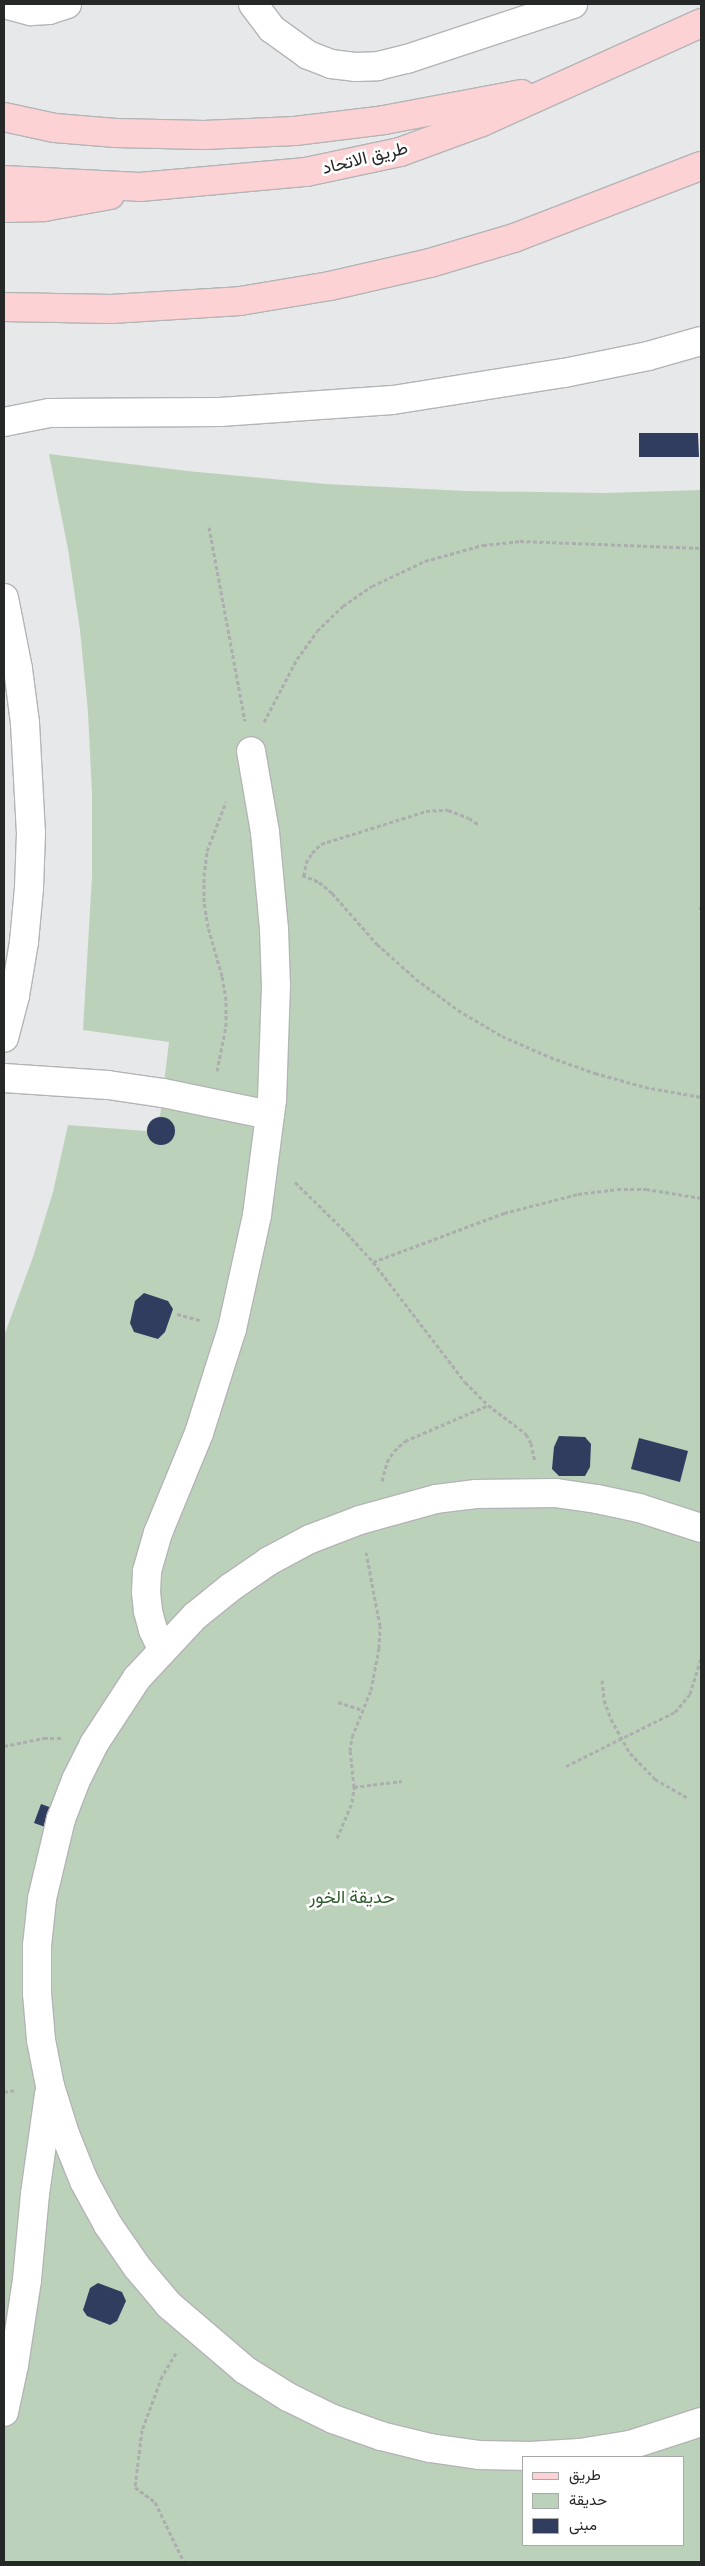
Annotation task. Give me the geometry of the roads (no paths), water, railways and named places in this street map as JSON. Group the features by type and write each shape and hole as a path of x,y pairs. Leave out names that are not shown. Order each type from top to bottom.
{"main road":[{"name":"طريق الاتحاد","path":"4,180 140,186 306,172 400,152 482,122 566,86 701,23"},
{"path":"4,117 55,128 116,133 204,135 295,132 384,120 566,86"},
{"path":"4,307 111,308 240,302 330,286 430,263 514,238 701,166"},
{"path":"4,208 44,207 92,200 140,186"}],"lane":[{"path":"4,4 31,11 49,10 67,4"},
{"path":"253,4 272,29 302,51 331,64 355,67 378,66 407,59 573,4"},
{"path":"4,422 49,413 220,412 393,400 564,373 648,356 701,341"},
{"path":"4,598 26,723 31,833 29,888 24,942 15,996 4,1038"},
{"path":"162,1648 154,1630 146,1592 151,1552 199,1433 217,1381 246,1272 266,1157 270,1116 276,986 269,873 251,751"},
{"path":"4,1078 108,1085 205,1100 270,1116"},
{"path":"701,1528 639,1508 598,1499 540,1493 476,1494 436,1499 388,1510 310,1539 269,1561 195,1616 162,1648 131,1686 94,1744 76,1780 61,1819 42,1898 37,1946 37,1993 41,2040 50,2086 65,2134 84,2181 108,2225 136,2266 169,2304 195,2329 245,2370 288,2397 341,2422 381,2436 430,2448 480,2455 530,2456 580,2453 630,2445 701,2422"},
{"path":"4,2412 14,2365 27,2280 35,2194 50,2086"}],"park label":[{"name":"حديقة الخور","path":"352,1897"}]}
